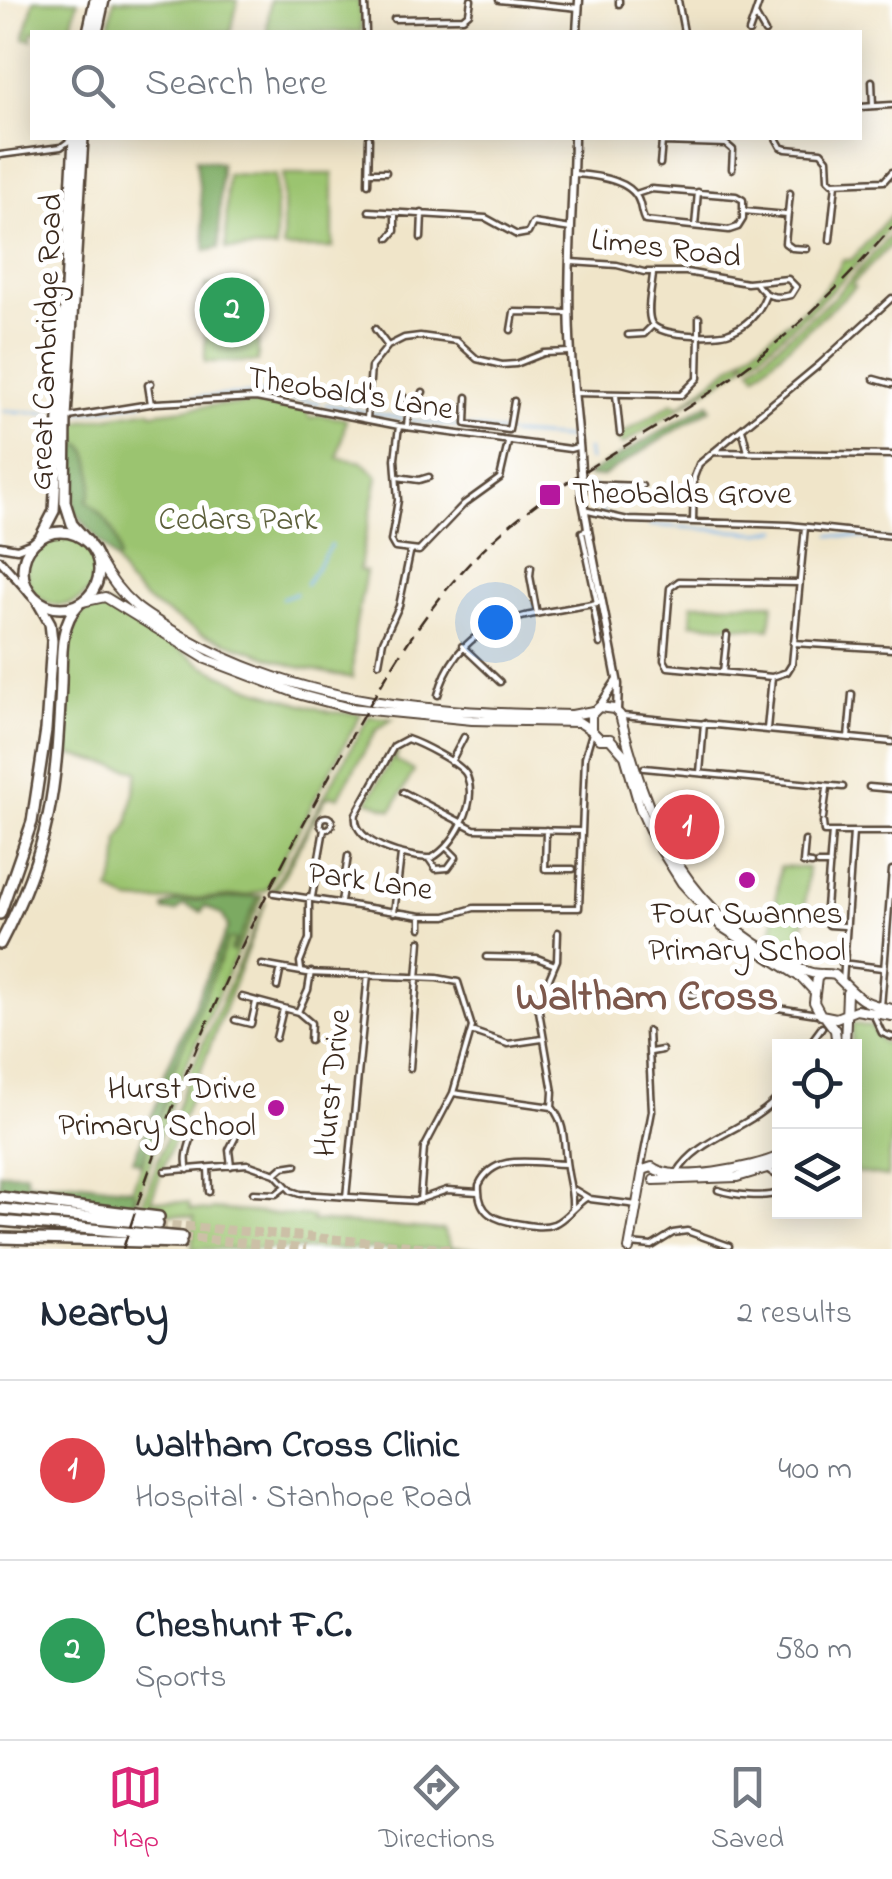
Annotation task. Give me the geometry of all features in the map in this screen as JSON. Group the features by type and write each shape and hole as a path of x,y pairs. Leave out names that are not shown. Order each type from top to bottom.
{"highway":[{"path":"88,30 95,0"},
{"path":"97,30 104,0"},
{"name":"Great Cambridge Road","path":"37,540 54,511 73,140"},
{"name":"Great Cambridge Road","path":"83,140 66,417 65,502 72,524 88,542"},
{"path":"0,914 32,822 46,730 52,641 50,624 23,570 26,553 37,540 65,532 88,542 98,558 99,577 90,595 71,614 62,641 58,754 49,824 32,877 0,944"},
{"path":"34,598 58,608 81,603"},
{"path":"0,1197 158,1221 0,1209"},
{"path":"0,1221 182,1240 0,1238"}],"main road":[{"path":"577,30 579,4"},
{"path":"574,140 570,352 582,494 588,511 598,603 609,628 619,713 645,801 678,867 720,915 777,956 812,973 834,976 866,1004 891,1014"},
{"path":"0,546 16,549 37,540"},
{"path":"98,558 114,588 152,618 211,652 304,688 352,700 421,709 572,715 596,709 619,713"},
{"path":"0,560 34,598"},
{"path":"81,603 105,597 206,659 301,695 350,708 472,720 579,722 625,756 653,837 682,882 722,927 803,979 836,1039"},
{"path":"591,731 596,709 617,680"},
{"path":"607,739 622,726"},
{"path":"814,994 817,978 822,974"},
{"path":"845,987 849,1004 844,1014 845,1039"},
{"path":"824,1016 856,1010 891,1014"},
{"path":"641,1175 739,1170 772,1162"},
{"path":"641,1175 736,1178 772,1166"},
{"path":"629,1246 641,1175"},
{"path":"638,1201 653,1175"}],"street":[{"path":"394,19 463,18 471,0"},
{"path":"499,0 579,4"},
{"path":"678,0 684,30"},
{"path":"750,30 760,0"},
{"path":"365,3 366,30"},
{"path":"756,16 763,30"},
{"path":"872,81 873,106"},
{"path":"862,107 892,105"},
{"path":"0,154 60,147 70,140"},
{"path":"368,184 369,140"},
{"path":"777,140 786,149 822,152 827,159 828,179 836,184 884,181 892,172"},
{"path":"660,164 662,142 701,141 732,146 732,169"},
{"path":"60,147 73,159"},
{"path":"368,172 386,172"},
{"path":"574,174 596,176 636,194 645,221 734,229 744,211 741,198 651,189 636,194"},
{"path":"830,240 836,184"},
{"path":"695,226 698,192"},
{"path":"790,193 785,243 806,249"},
{"path":"369,211 486,218 519,236 528,233 533,223 572,229"},
{"path":"744,211 787,215"},
{"path":"388,238 394,234 396,213"},
{"path":"422,213 422,238"},
{"name":"Limes Road","path":"571,262 756,282 788,279 795,283 791,295 766,295 756,282"},
{"path":"653,272 650,315 653,326 661,331 728,333 757,313 766,295"},
{"path":"693,522 696,469 892,298"},
{"path":"511,330 514,312 570,312"},
{"path":"573,393 675,397 686,393 698,378 700,318"},
{"path":"628,335 644,334 653,326"},
{"path":"375,329 388,346"},
{"path":"368,415 370,372 388,346 410,337 457,340 477,359 508,365 539,354 570,352"},
{"path":"874,379 892,384"},
{"path":"150,401 151,383"},
{"path":"409,404 423,392"},
{"path":"616,395 620,433"},
{"path":"403,396 409,404 407,422"},
{"path":"467,397 464,421 485,432 509,430 514,401"},
{"name":"Theobald's Lane","path":"66,417 150,401 256,398 368,415 399,426 407,422 485,432 508,442 577,447"},
{"path":"399,426 394,459 398,500 391,541 396,548 410,552 423,548 464,504 498,480 504,471 508,442"},
{"path":"742,428 748,452"},
{"path":"713,452 892,455"},
{"path":"396,477 419,480 429,476"},
{"path":"583,484 606,480 642,486"},
{"path":"588,511 628,520 805,527 892,536"},
{"path":"800,582 672,585 666,664 671,668 772,678 783,675 790,668 800,582 805,527"},
{"path":"378,663 399,606 410,552"},
{"path":"531,567 537,614"},
{"path":"438,696 446,670 462,646 496,624 598,603 600,644"},
{"path":"599,630 609,628"},
{"path":"723,672 727,634"},
{"path":"793,642 892,649"},
{"path":"462,646 500,682"},
{"path":"768,729 772,678"},
{"path":"848,738 852,694"},
{"path":"619,713 636,719 892,742"},
{"path":"622,726 636,719"},
{"path":"700,773 704,723"},
{"path":"403,792 478,830 581,831 582,786 591,731"},
{"path":"451,762 464,737"},
{"path":"587,750 607,739"},
{"path":"412,740 451,762 465,771 468,807 446,847 429,858 401,855 359,832 354,822 356,814 399,741 412,740"},
{"path":"644,768 843,787"},
{"path":"827,786 822,832 892,832"},
{"path":"870,787 892,789"},
{"path":"645,801 660,812 686,814"},
{"path":"654,824 660,812"},
{"path":"301,970 300,962 310,940 310,897 324,829"},
{"path":"546,830 545,868 572,869"},
{"name":"Park Lane","path":"274,893 421,916 446,916 474,908 579,908 581,831"},
{"path":"832,832 825,920 846,926"},
{"path":"845,987 842,963 853,832"},
{"path":"805,842 804,862 830,864"},
{"path":"429,858 436,869 448,868 456,857 446,847"},
{"path":"394,913 401,855"},
{"path":"341,902 348,856"},
{"path":"881,1007 892,870"},
{"path":"421,916 421,928"},
{"path":"558,932 555,965 538,1002 552,1107 564,1130 566,1164 573,1188 572,1208"},
{"path":"410,1068 420,941"},
{"path":"798,952 843,955"},
{"path":"486,957 538,958 555,965"},
{"path":"842,963 884,968"},
{"path":"262,966 458,982 471,1017 471,1032 454,1093 424,1148 420,1200"},
{"path":"277,987 281,970"},
{"path":"298,1012 308,990 310,972"},
{"name":"Hurst Drive","path":"346,1197 368,974"},
{"path":"883,980 892,981"},
{"path":"687,994 824,1016"},
{"path":"802,1010 814,994"},
{"path":"242,997 298,1012 311,1023 310,1041"},
{"path":"235,1020 251,1024 256,1002"},
{"path":"276,1038 283,1008"},
{"path":"871,1012 882,1033 892,1037"},
{"path":"879,1027 891,1014"},
{"path":"813,1039 822,1028"},
{"path":"641,1175 651,1120 648,1030"},
{"path":"471,1032 508,1044 542,1039"},
{"path":"651,1052 662,1050"},
{"path":"454,1093 552,1107"},
{"path":"677,1173 689,1158 756,1119 772,1103"},
{"path":"188,1170 185,1155 194,1136 194,1122"},
{"path":"231,1166 229,1150 236,1136"},
{"path":"645,1157 653,1175"},
{"path":"689,1158 696,1173"},
{"path":"165,1171 252,1164 275,1174 294,1192 346,1197 420,1200 447,1190 478,1192"},
{"path":"566,1164 498,1164 483,1176 478,1192 488,1214 506,1222 548,1226 562,1220 586,1198"},
{"path":"275,1174 283,1167 296,1165"},
{"path":"208,1168 209,1192"},
{"path":"767,1169 772,1172"},
{"path":"253,1193 274,1195 286,1186"},
{"path":"573,1188 586,1198 638,1201"},
{"path":"718,1190 762,1198 772,1195"},
{"path":"629,1246 652,1246 686,1230 729,1246"}],"green space":[{"path":"34,0 78,0 70,30 30,30 30,40 24,38"},
{"path":"114,0 238,0 231,30 108,30"},
{"path":"270,0 359,0 362,30 267,30"},
{"path":"196,159 221,163 219,248 206,251"},
{"path":"227,174 276,175 276,249 226,249"},
{"path":"283,174 333,174 333,248 283,248"},
{"path":"892,214 892,224 842,280 748,363 743,357 825,289 843,260 851,260"},
{"path":"892,234 892,244 852,284 855,287 756,375 751,368 833,298"},
{"path":"206,285 258,285 258,362 205,362"},
{"path":"741,359 745,365 622,445 617,437 673,403 680,406"},
{"path":"709,403 711,408 603,476 588,477 588,474"},
{"name":"Cedars Park","path":"260,404 305,409 310,418 319,415 346,419 338,458 363,462 378,477 359,570 366,572 355,629 352,678 293,666 200,633 148,602 128,583 115,560 74,511 71,423 149,410 152,413"},
{"path":"71,423 91,465 92,489 87,501 110,527 119,559 115,560 74,511"},
{"path":"61,535 86,545 96,570 86,595 61,605 36,595 26,570 36,545"},
{"path":"773,603 770,629 691,623 692,604"},
{"path":"107,605 204,666 250,688 329,712 361,714 266,890 247,895 144,902 130,901 110,891 117,869 119,839 128,825 138,771 67,754 66,700 68,659 76,624 84,611"},
{"path":"369,716 393,719 377,729 338,798 331,795 325,799 276,890 272,890"},
{"path":"396,751 395,760 414,771 392,810 368,801"},
{"path":"780,866 808,868 804,925 800,925 796,960 771,945"},
{"path":"259,896 263,896 185,1067 135,1205 132,1189 167,1097 172,1073 228,939 236,939 233,952"},
{"path":"259,896 233,952 230,951 235,940 228,939 172,1073 167,1097 141,1164 133,1160 162,1091 158,1089 228,927 223,916 205,906 202,912 184,905 176,912 165,911 164,907 176,902"},
{"path":"266,901 151,1200 189,1203 190,1209 209,1211 443,1230 452,1247 483,1249 192,1249 194,1217 140,1210 189,1075"},
{"path":"852,1023 872,1027 882,1042 892,1044 892,1138 887,1177 862,1173 862,1039 852,1039"},
{"path":"0,1173 26,1173 27,1183 74,1182 132,1189 134,1209 0,1192"}],"waterway":[{"path":"159,399 262,394 320,403"},
{"path":"76,413 142,402"},
{"path":"325,404 404,419"},
{"path":"4,411 53,413"},
{"path":"410,420 508,433"},
{"path":"511,434 570,438"},
{"path":"587,449 590,460"},
{"path":"594,486 599,508 607,518 641,524"},
{"path":"649,525 759,533 778,530"},
{"path":"830,535 892,540"},
{"path":"306,584 331,545"},
{"path":"282,598 296,593"}],"tunnel":[{"path":"158,1224 449,1249"},
{"path":"182,1237 306,1249"}],"railway":[{"path":"123,1249 167,1122 246,938 357,727 433,607 480,553 530,509 708,394 782,338 850,274 892,227"}],"place":[{"name":"Cheshunt F.C.","path":"232,310"},
{"name":"Theobalds Grove","path":"550,495"},
{"name":"Waltham Cross Clinic","path":"687,827"},
{"name":"Four Swannes Primary School","path":"747,880"},
{"name":"Hurst Drive Primary School","path":"276,1108"}],"district":[{"name":"Waltham Cross","path":"647,998"}]}
